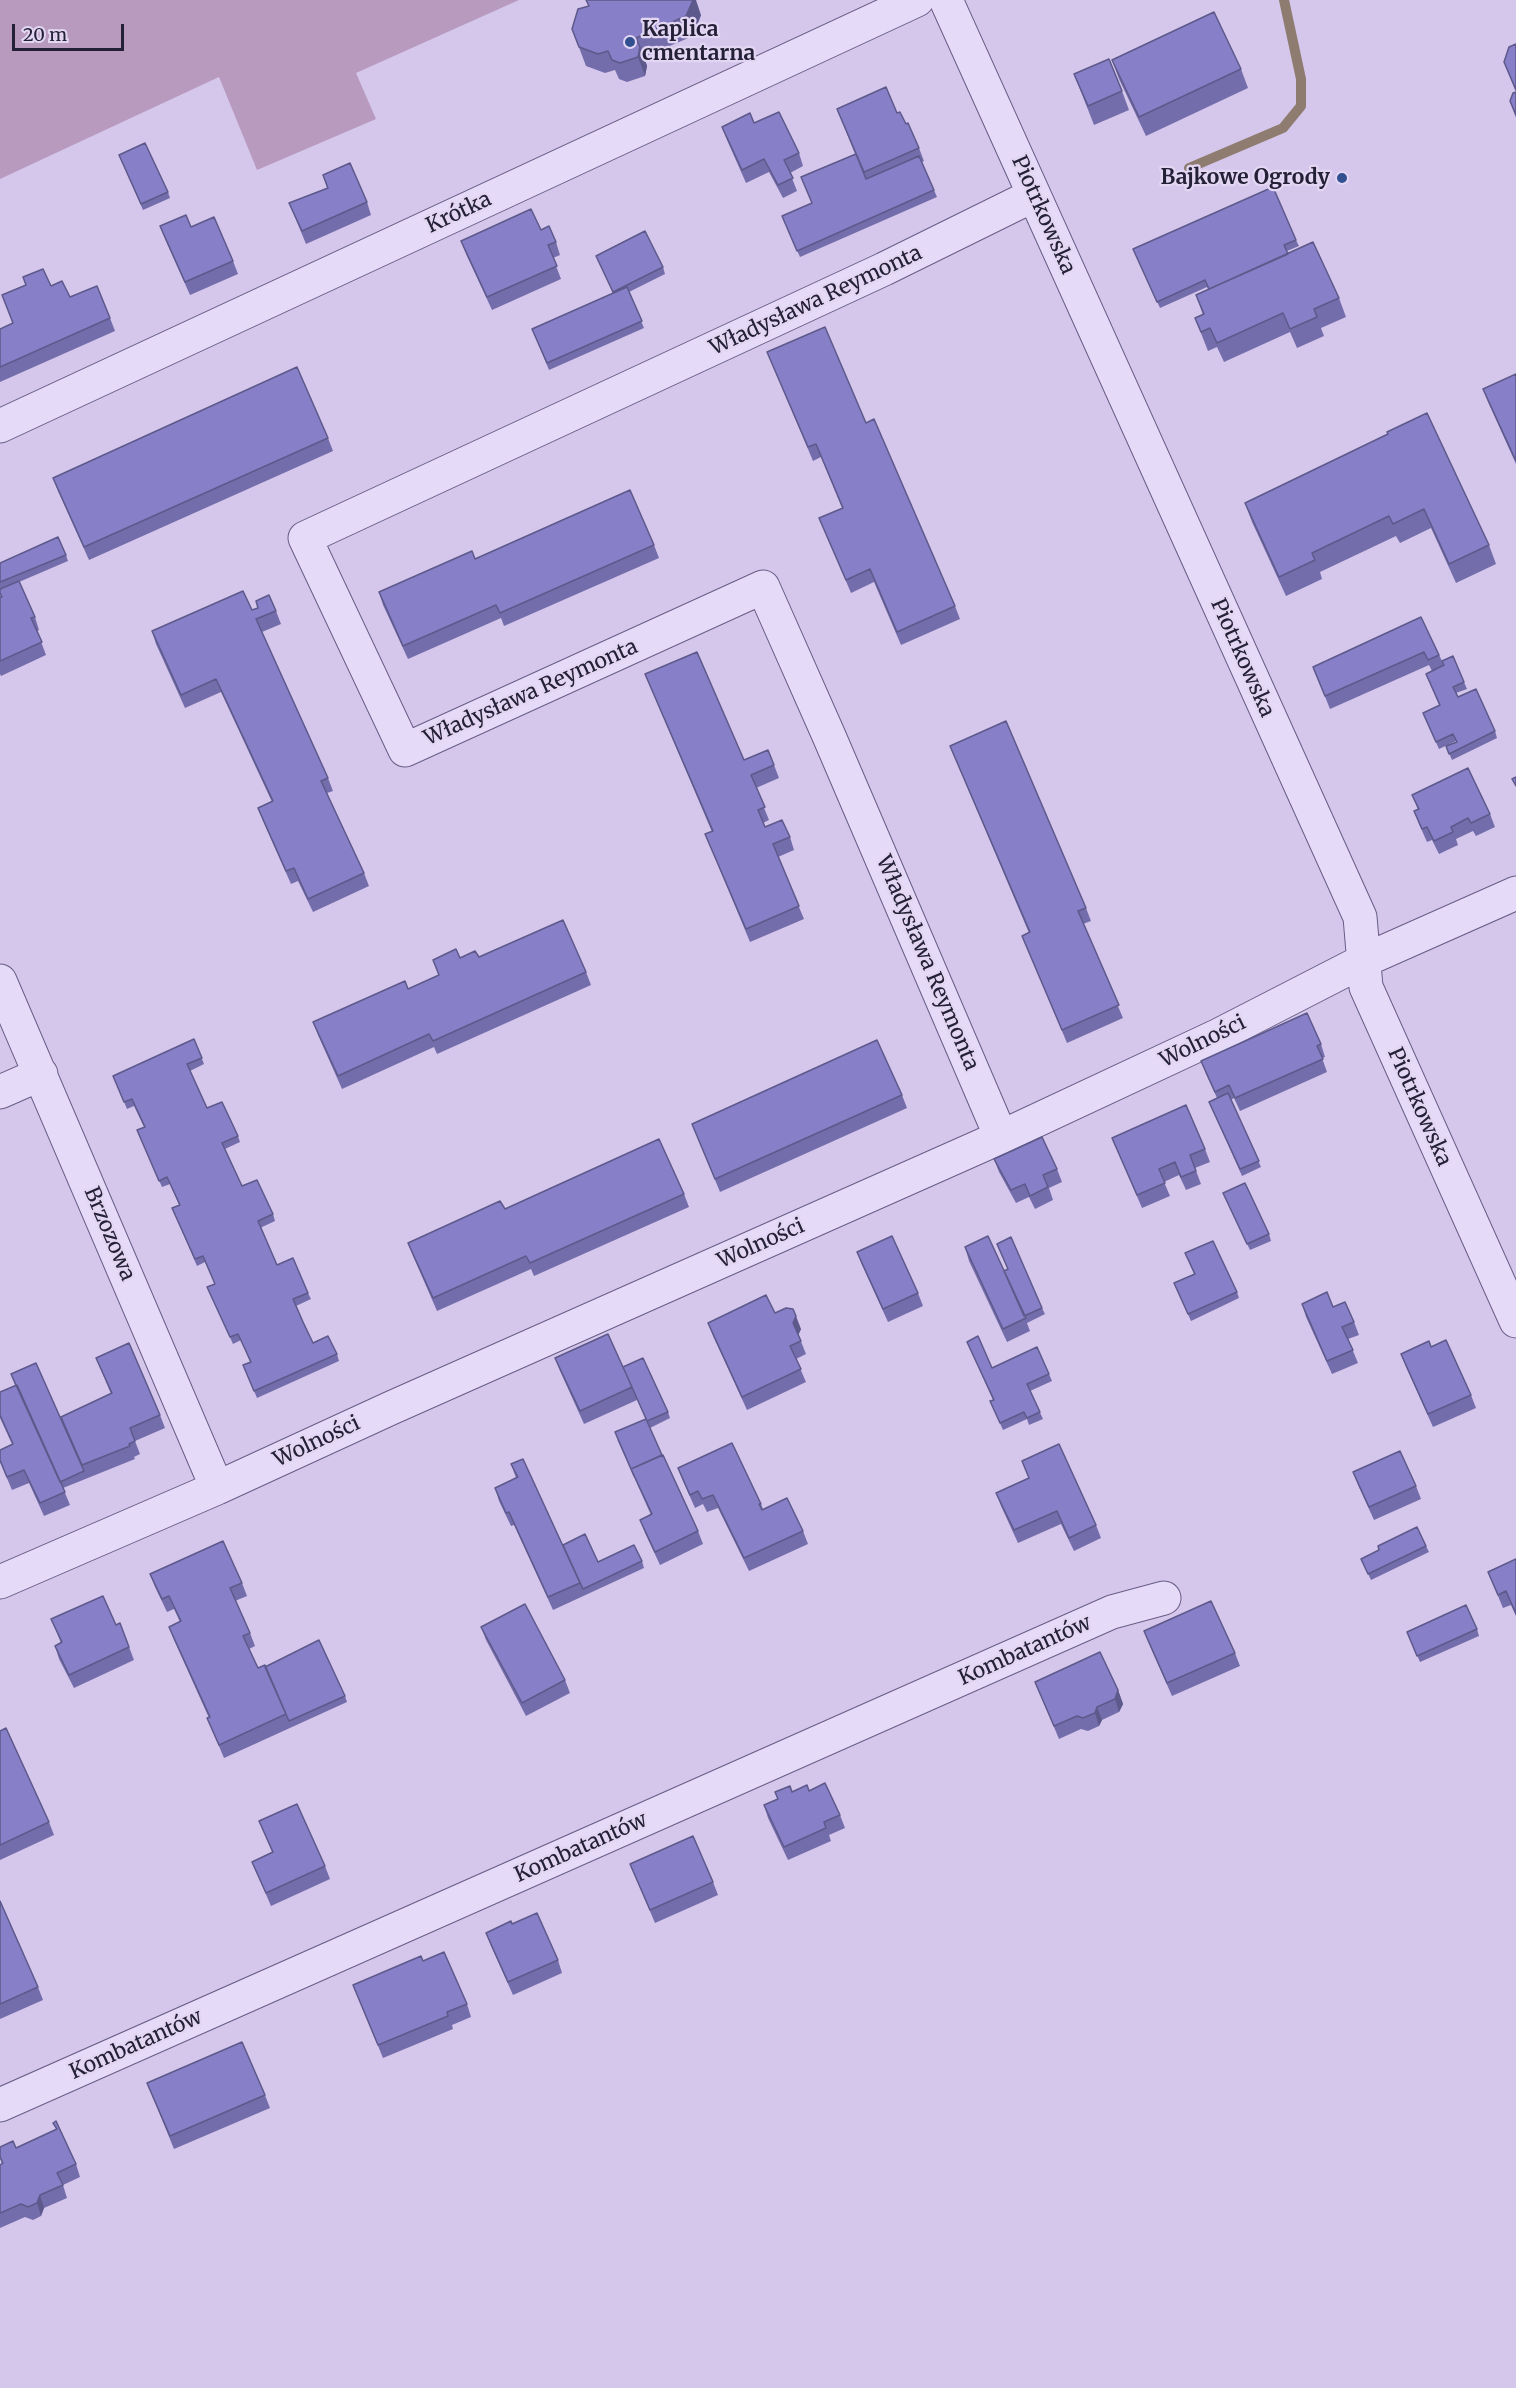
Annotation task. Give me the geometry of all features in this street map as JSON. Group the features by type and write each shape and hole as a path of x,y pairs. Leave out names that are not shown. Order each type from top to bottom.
{"street":[{"name":"Krótka","path":"0,426 917,0"},
{"name":"Piotrkowska","path":"946,0 1360,917 1366,987 1516,1321"},
{"name":"Władysława Reymonta","path":"1001,1137 763,587 405,750 304,538 884,269 1034,195"},
{"name":"Wolności","path":"0,1582 217,1488 391,1408 1001,1137 1219,1035 1365,960 1516,892"},
{"name":"Brzozowa","path":"0,981 217,1488"},
{"path":"0,1092 41,1074"},
{"name":"Kombatantów","path":"0,2105 1112,1612 1164,1598"}],"shaded area":[{"path":"0,0 519,0 356,73 376,119 257,170 219,77 0,179"}],"building":[{"name":"Kaplica cmentarna","path":"586,0 693,0 686,16 636,38 640,47 638,57 620,63 612,60 608,51 598,54 579,47 572,29 578,9 589,6"},
{"path":"1214,12 1241,69 1139,117 1112,60"},
{"path":"1516,44 1516,90 1504,62 1509,47"},
{"path":"1109,59 1122,91 1088,106 1074,74"},
{"path":"886,87 897,113 900,112 906,124 908,123 919,148 864,172 837,109"},
{"path":"1516,92 1516,115 1510,101 1513,93"},
{"path":"779,112 799,153 784,160 793,178 778,185 764,159 742,170 722,127 750,113 754,123"},
{"path":"145,143 168,192 141,204 119,155"},
{"path":"856,154 866,179 919,156 934,190 797,251 782,216 812,203 801,177"},
{"path":"350,163 367,202 302,231 289,203 328,188 323,175"},
{"path":"1273,187 1296,240 1284,245 1288,254 1209,289 1205,280 1157,302 1133,249"},
{"path":"531,209 541,230 549,226 556,242 548,245 557,266 487,297 461,241"},
{"path":"186,215 191,227 214,217 233,261 185,282 160,226"},
{"path":"645,231 663,267 613,292 596,256"},
{"path":"1313,242 1339,298 1314,309 1317,317 1290,329 1283,313 1217,343 1210,328 1201,332 1195,318 1204,314 1196,295"},
{"path":"43,269 51,286 62,281 70,297 97,286 110,318 0,367 0,329 13,323 2,295 26,285 23,277"},
{"path":"627,287 642,321 547,363 532,329"},
{"path":"825,327 866,423 874,419 955,606 897,632 870,569 846,580 819,518 843,508 816,444 808,447 767,352"},
{"path":"297,367 328,438 84,547 53,478"},
{"path":"1516,374 1516,461 1483,389"},
{"path":"1427,413 1489,545 1449,564 1424,509 1393,524 1389,516 1312,553 1315,560 1279,577 1245,503"},
{"path":"630,490 654,545 500,613 496,605 403,646 379,592 472,551 475,559"},
{"path":"58,537 66,555 0,582 0,563"},
{"path":"19,581 35,617 31,618 42,642 0,661 0,597 2,597 0,589"},
{"path":"243,591 252,610 258,608 256,601 269,595 276,611 256,619 328,778 321,781 364,873 308,899 294,868 286,871 258,808 273,801 216,679 181,695 152,631"},
{"path":"1421,617 1439,655 1428,660 1424,652 1325,696 1313,667"},
{"path":"697,652 744,760 768,750 774,765 751,775 765,807 758,810 765,827 782,820 790,837 773,844 799,906 746,929 705,834 713,831 645,674"},
{"path":"1453,656 1464,682 1453,687 1458,697 1476,689 1495,731 1449,754 1446,746 1457,742 1453,734 1436,742 1423,713 1440,705 1426,674 1444,665 1442,661"},
{"path":"1006,721 1086,908 1078,911 1119,1005 1062,1030 1022,936 1030,932 950,746"},
{"path":"1468,768 1490,814 1471,823 1468,818 1451,827 1453,832 1434,841 1427,827 1422,829 1414,811 1419,809 1412,795"},
{"path":"563,920 586,972 433,1041 429,1034 338,1076 313,1022 405,981 408,989 439,975 433,960 456,949 460,958 475,951 479,957"},
{"path":"1307,1013 1321,1044 1317,1046 1323,1059 1235,1098 1229,1085 1215,1092 1201,1061"},
{"path":"194,1039 202,1058 187,1064 207,1108 222,1102 238,1136 222,1143 242,1186 257,1180 273,1214 258,1221 277,1265 293,1258 308,1293 293,1299 303,1322 313,1343 328,1336 337,1354 254,1391 243,1365 251,1362 238,1334 230,1337 207,1287 215,1284 203,1256 195,1259 172,1208 180,1205 167,1177 159,1181 137,1130 145,1127 132,1099 124,1102 113,1076"},
{"path":"877,1040 902,1095 715,1179 692,1124"},
{"path":"1228,1093 1259,1161 1240,1169 1209,1102"},
{"path":"1186,1105 1205,1149 1190,1155 1196,1171 1181,1177 1175,1162 1159,1169 1165,1183 1137,1195 1112,1138"},
{"path":"1042,1137 1057,1169 1043,1175 1048,1187 1030,1196 1025,1184 1011,1190 994,1159"},
{"path":"659,1139 684,1194 530,1263 526,1256 433,1298 408,1243 500,1201 505,1209"},
{"path":"1245,1183 1269,1234 1247,1244 1223,1193"},
{"path":"892,1236 918,1293 883,1309 857,1252"},
{"path":"988,1236 1026,1318 1003,1329 965,1247"},
{"path":"1011,1237 1042,1308 1024,1316 1004,1271 1008,1269 997,1244"},
{"path":"1213,1241 1237,1292 1188,1314 1174,1283 1195,1274 1185,1253"},
{"path":"1327,1292 1333,1307 1345,1302 1354,1322 1342,1327 1353,1350 1327,1361 1302,1304"},
{"path":"766,1295 775,1313 786,1308 793,1309 796,1316 793,1323 801,1341 790,1346 801,1369 742,1397 708,1323"},
{"path":"608,1334 632,1387 580,1411 555,1358"},
{"path":"978,1336 992,1368 1037,1347 1049,1374 1027,1384 1040,1412 1027,1418 1024,1412 1000,1423 990,1401 994,1400 967,1342"},
{"path":"1446,1340 1471,1395 1428,1414 1401,1354 1429,1341 1431,1347"},
{"path":"129,1343 160,1415 130,1428 135,1441 129,1444 130,1446 82,1465 61,1417 112,1393 96,1358"},
{"path":"643,1358 668,1412 647,1421 623,1367"},
{"path":"36,1363 84,1471 60,1482 11,1374"},
{"path":"17,1385 65,1492 40,1503 24,1470 7,1477 0,1460 0,1450 13,1444 0,1415 0,1392"},
{"path":"646,1419 662,1455 631,1469 634,1476 615,1432"},
{"path":"732,1443 762,1510 787,1498 803,1531 744,1558 713,1495 702,1499 698,1491 690,1495 678,1468"},
{"path":"1059,1444 1096,1525 1069,1538 1057,1511 1014,1530 996,1493 1029,1478 1022,1461"},
{"path":"1400,1451 1416,1486 1369,1507 1353,1472"},
{"path":"663,1455 698,1531 655,1552 640,1520 652,1514 631,1469"},
{"path":"523,1459 580,1583 548,1597 509,1512 506,1513 495,1488 518,1477 511,1464"},
{"path":"1417,1527 1426,1546 1368,1574 1361,1559 1379,1550 1378,1546"},
{"path":"585,1534 598,1562 634,1545 642,1561 583,1589 563,1545"},
{"path":"223,1541 242,1583 230,1588 250,1633 243,1636 258,1668 265,1665 286,1714 219,1745 207,1718 210,1717 169,1627 181,1621 169,1596 162,1599 150,1574"},
{"path":"1516,1559 1516,1614 1506,1591 1498,1595 1488,1572"},
{"path":"103,1596 116,1625 120,1623 129,1647 69,1675 55,1646 62,1642 51,1619"},
{"path":"1211,1601 1235,1653 1167,1683 1144,1631"},
{"path":"525,1604 565,1680 522,1703 481,1627"},
{"path":"1466,1605 1477,1629 1417,1656 1407,1632"},
{"path":"319,1640 345,1696 289,1721 265,1667"},
{"path":"1100,1652 1118,1690 1115,1699 1097,1707 1095,1713 1083,1718 1077,1716 1054,1726 1035,1682"},
{"path":"6,1728 49,1822 0,1845 0,1731"},
{"path":"825,1783 840,1815 824,1822 826,1828 784,1847 764,1805 778,1799 775,1792 790,1786 792,1792 807,1785 809,1791"},
{"path":"297,1804 325,1866 266,1893 252,1862 273,1852 259,1821"},
{"path":"693,1836 713,1882 650,1910 630,1864"},
{"path":"0,1901 38,1987 0,2004"},
{"path":"537,1913 558,1960 508,1982 486,1933 511,1921 512,1924"},
{"path":"444,1952 467,2004 447,2012 448,2016 378,2045 353,1985 421,1956 423,1961"},
{"path":"242,2042 265,2095 170,2136 147,2083"},
{"path":"56,2121 76,2164 57,2173 63,2185 40,2195 37,2203 28,2207 21,2204 0,2213 0,2165 3,2163 0,2157 0,2147 13,2141 16,2148 57,2129 53,2123"}],"waterway":[{"path":"1189,168 1283,128 1301,106 1301,79 1284,0"}],"place":[{"name":"Kaplica cmentarna","path":"630,42"},
{"name":"Bajkowe Ogrody","path":"1342,178"}]}
